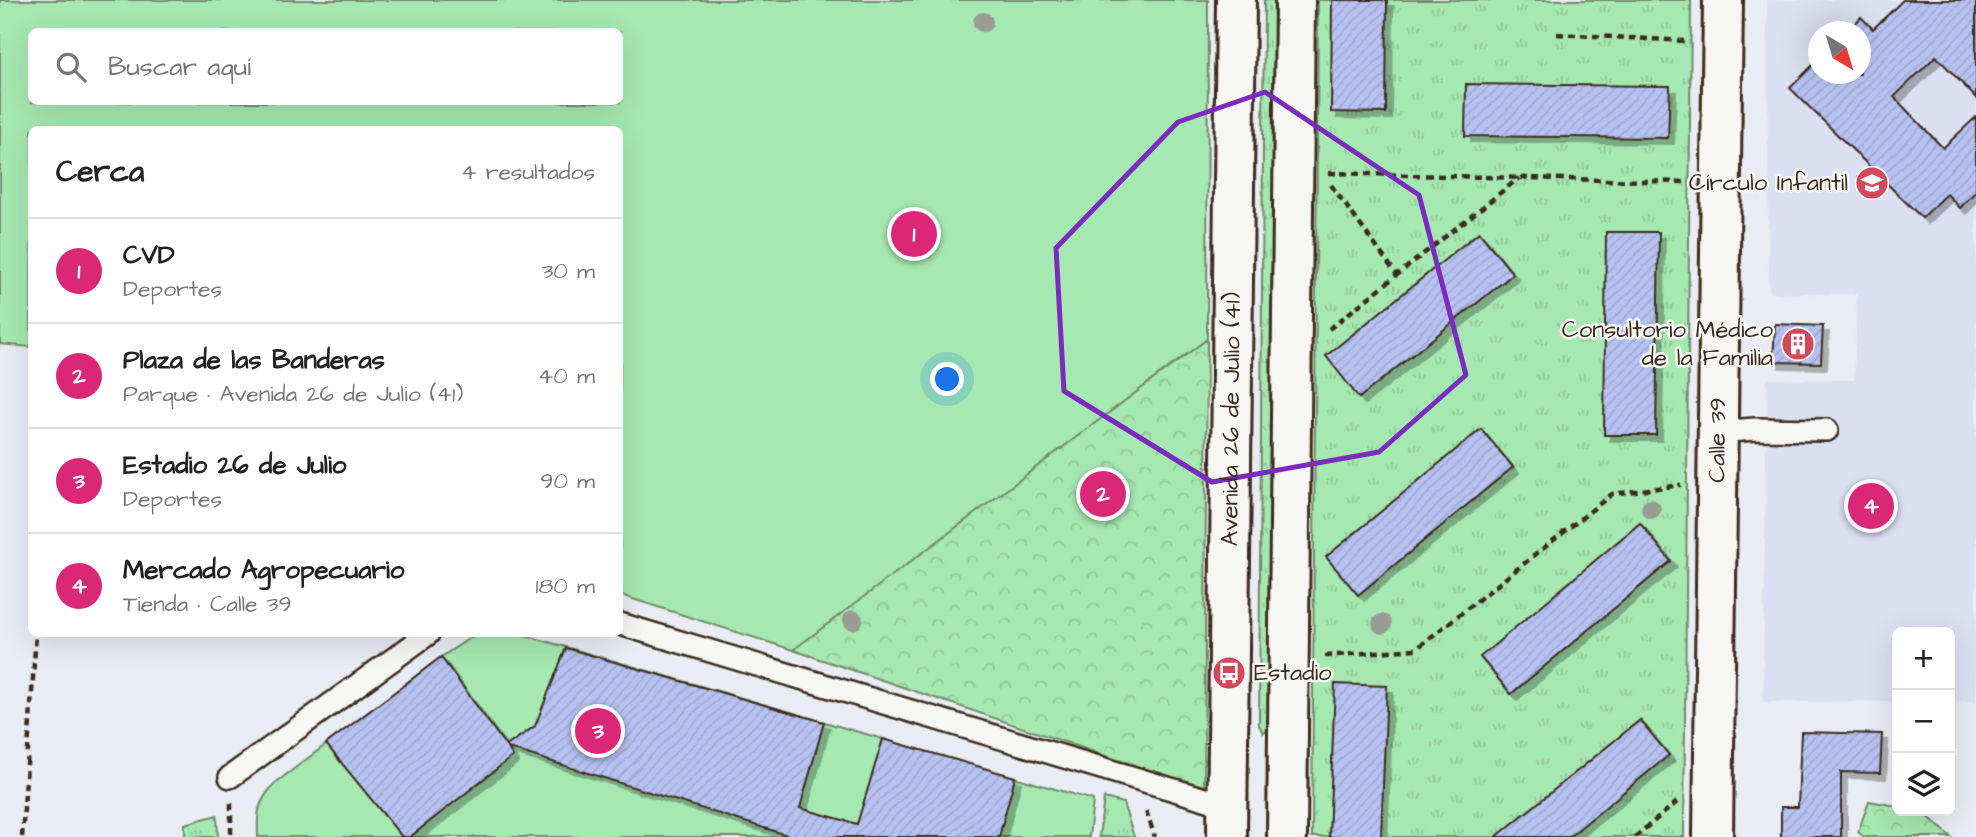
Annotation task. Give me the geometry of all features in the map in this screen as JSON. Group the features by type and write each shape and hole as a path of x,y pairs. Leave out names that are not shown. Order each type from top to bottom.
{"main road":[{"name":"Avenida 26 de Julio (41)","path":"1227,821 1236,0"},
{"path":"1227,821 1287,822 1295,0"},
{"name":"Calle 39","path":"1713,837 1723,0"}],"lane":[{"path":"1717,432 1755,429 1827,430"},
{"path":"623,625 1227,821"},
{"path":"230,777 424,637"}],"path":[{"path":"1557,34 1722,44"},
{"path":"1397,275 1322,173 1720,183"},
{"path":"1292,353 1316,340 1520,177"},
{"path":"1289,658 1416,649 1612,494 1717,480"},
{"path":"22,837 36,637"}],"highlighted area":[{"path":"1265,92 1419,195 1466,375 1379,452 1212,482 1064,391 1056,248 1178,122"}],"shaded area":[{"path":"1767,0 1976,0 1976,701 1955,701 1955,627 1892,627 1892,701 1763,702 1767,379 1854,380 1857,294 1769,293"}],"green space":[{"path":"0,0 1208,0 1207,339 793,650 623,596 623,126 28,126 28,347 0,344"},
{"path":"1264,0 1277,0 1270,726 1263,733 1259,725"},
{"path":"1318,0 1691,0 1684,837 1312,837"},
{"path":"1207,339 1204,789 793,650 793,648"},
{"path":"471,637 531,637 1093,800 1089,837 258,837 259,809 274,784 441,657"},
{"path":"1104,798 1123,803 1134,837 1099,837"},
{"path":"1869,801 1892,805 1892,816 1927,816 1951,837 1864,837 1858,832"},
{"path":"217,815 218,837 185,837 185,824"}],"building":[{"path":"1332,0 1387,0 1386,113 1331,112"},
{"path":"1903,0 1976,0 1976,98 1936,56 1894,97 1943,148 1976,117 1976,191 1960,208 1947,194 1922,218 1790,88 1808,70 1808,84 1871,84 1871,27 1873,29"},
{"path":"1466,84 1670,86 1668,138 1465,136"},
{"path":"1479,232 1513,274 1359,398 1326,356"},
{"path":"1606,232 1659,232 1656,435 1604,435"},
{"name":"Consultorio Médico de la Familia","path":"1775,324 1823,326 1821,363 1773,362"},
{"path":"1481,429 1513,467 1358,595 1326,557"},
{"path":"1640,523 1671,561 1511,694 1480,657"},
{"path":"566,648 824,722 800,808 857,824 883,739 1015,777 999,837 793,837 508,748 513,756 410,837 402,837 326,744 441,657 506,746 535,726"},
{"path":"1335,684 1387,686 1381,837 1329,837"},
{"path":"1640,720 1669,755 1569,837 1496,837"},
{"path":"1801,732 1882,734 1880,773 1841,772 1841,837 1781,837 1781,807 1798,807"}],"place":[{"name":"Círculo Infantil","path":"1872,183"},
{"name":"CVD","path":"914,234"},
{"name":"Consultorio Médico de la Familia","path":"1798,344"},
{"name":"Plaza de las Banderas","path":"1103,494"},
{"name":"Mercado Agropecuario","path":"1871,506"},
{"name":"Estadio","path":"1229,673"},
{"name":"Estadio 26 de Julio","path":"598,731"}]}
